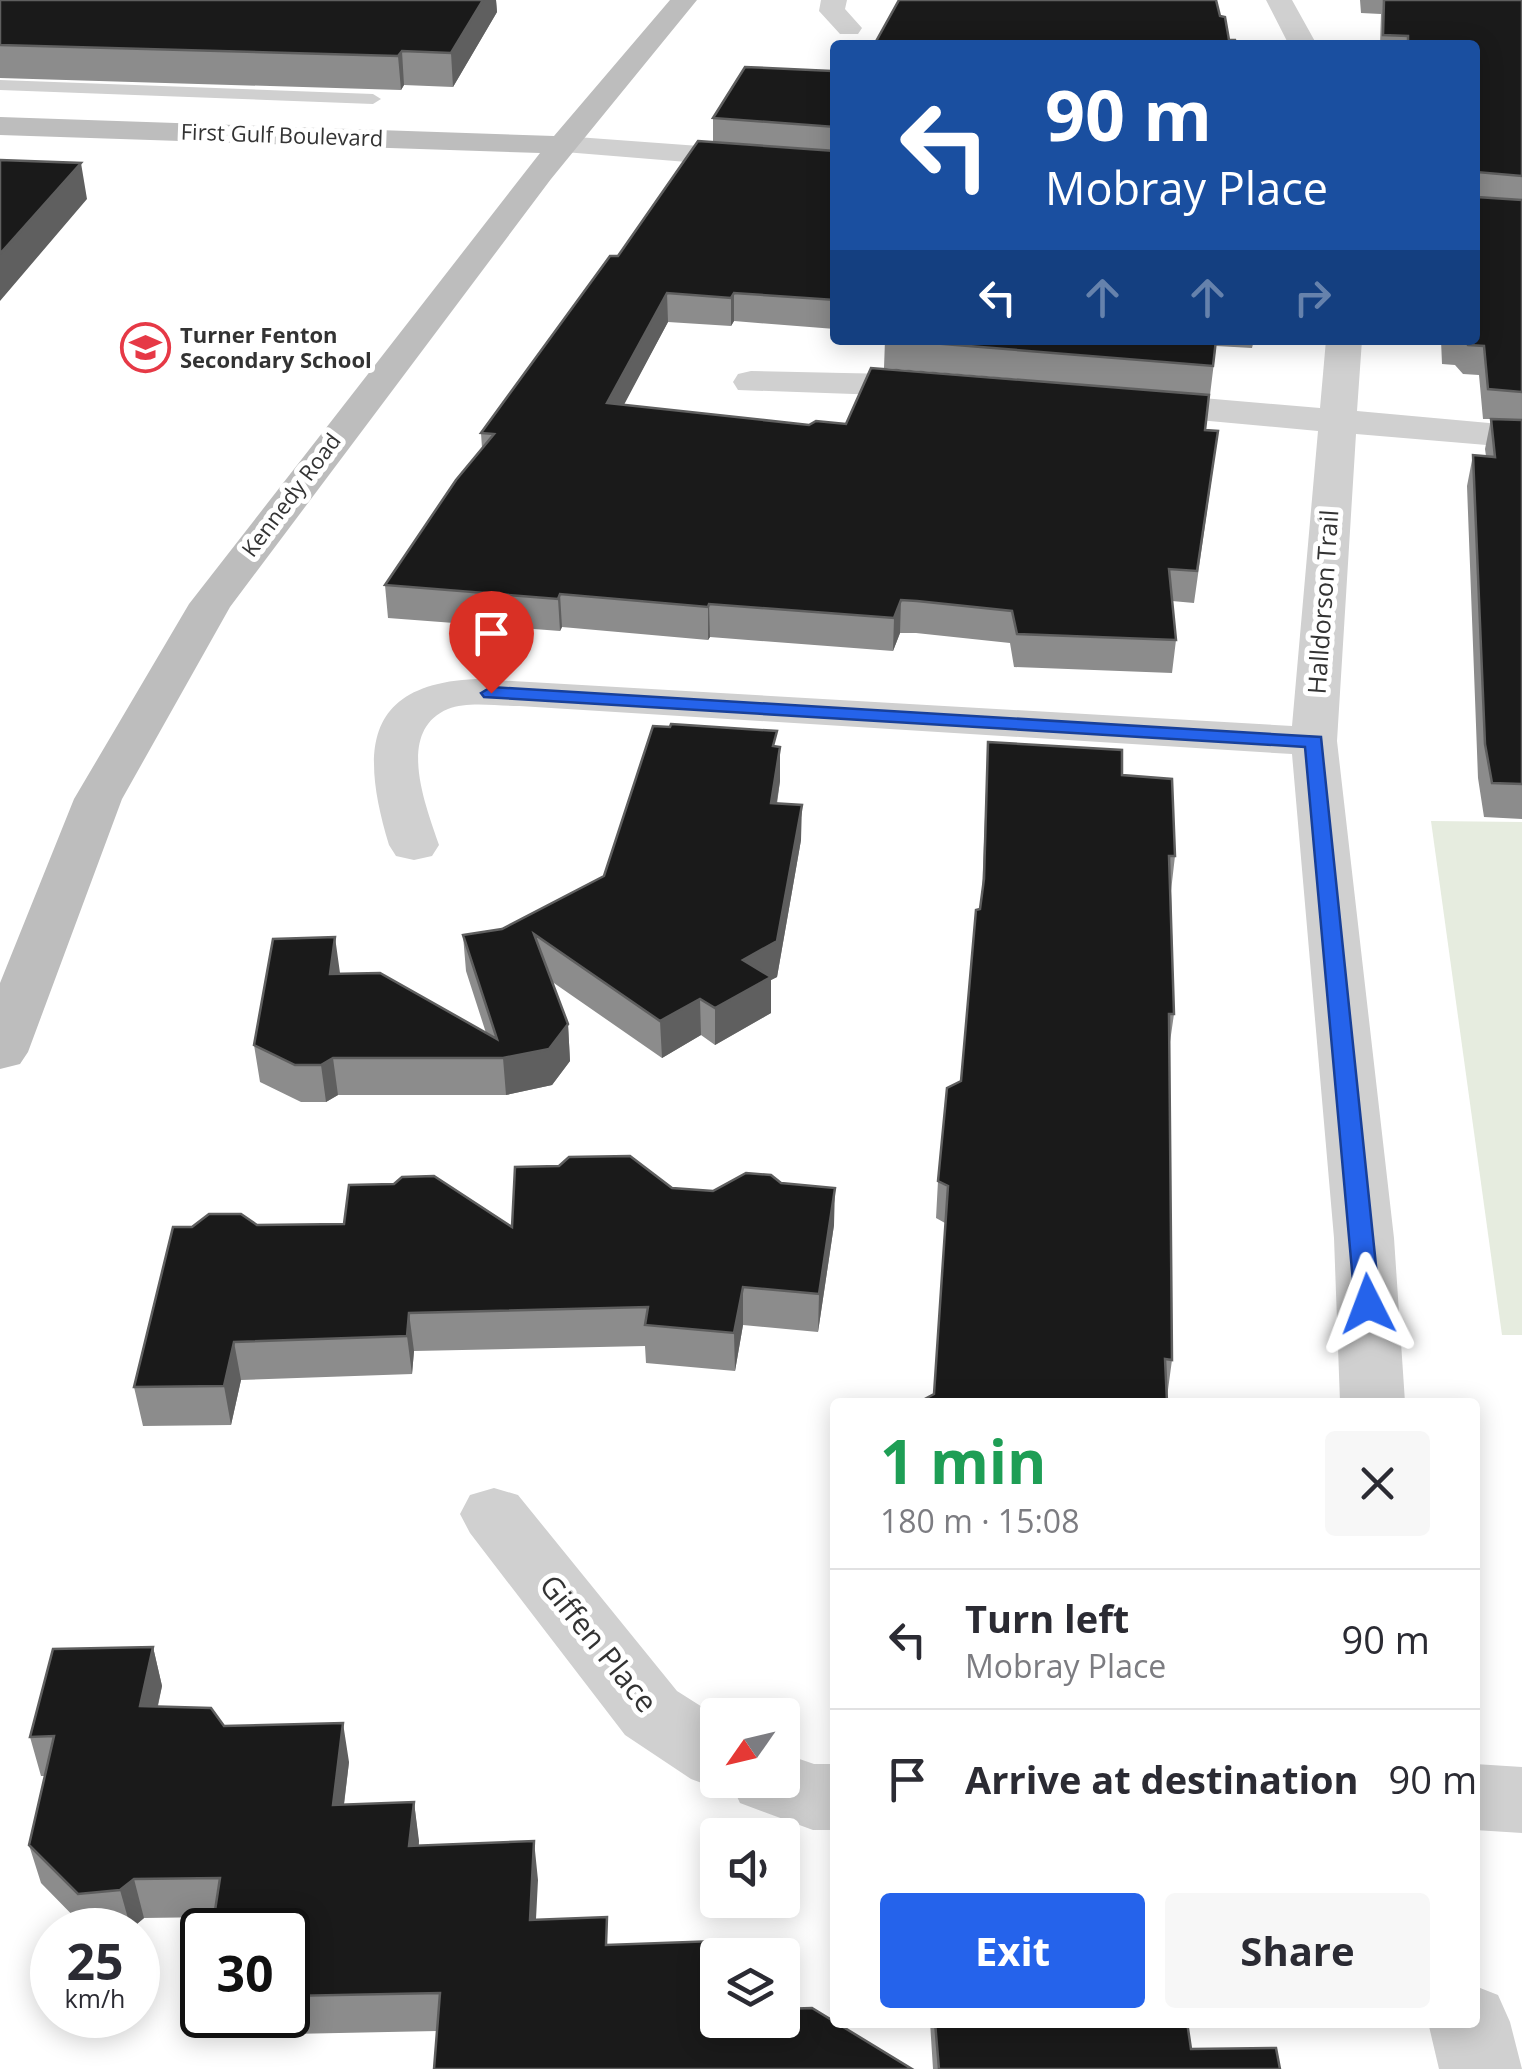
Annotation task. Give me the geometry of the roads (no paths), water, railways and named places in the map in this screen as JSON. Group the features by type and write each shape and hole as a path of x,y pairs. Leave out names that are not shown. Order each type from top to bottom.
{"main road":[{"name":"Kennedy Road","path":"0,1052 98,799 210,604 412,335 684,0"},
{"name":"First Gulf Boulevard","path":"0,126 564,145"}],"street":[{"path":"834,0 832,11 849,28"},
{"path":"1280,0 1300,40"},
{"path":"564,145 830,165"},
{"name":"Halldorson Trail","path":"1344,345 1314,741 1364,1238 1373,1398"},
{"path":"751,382 900,382 979,390"},
{"path":"1098,400 1522,437"},
{"path":"414,845 398,794 395,747 400,727 432,699 462,694 539,693 1314,741"},
{"name":"Giffen Place","path":"494,1514 651,1713 700,1745"},
{"path":"800,1792 830,1797"},
{"path":"1480,1798 1522,1800"},
{"path":"1471,2028 1482,2069"}],"lane":[{"path":"0,86 373,99"}],"place":[{"name":"Turner Fenton Secondary School","path":"145,348"}]}
